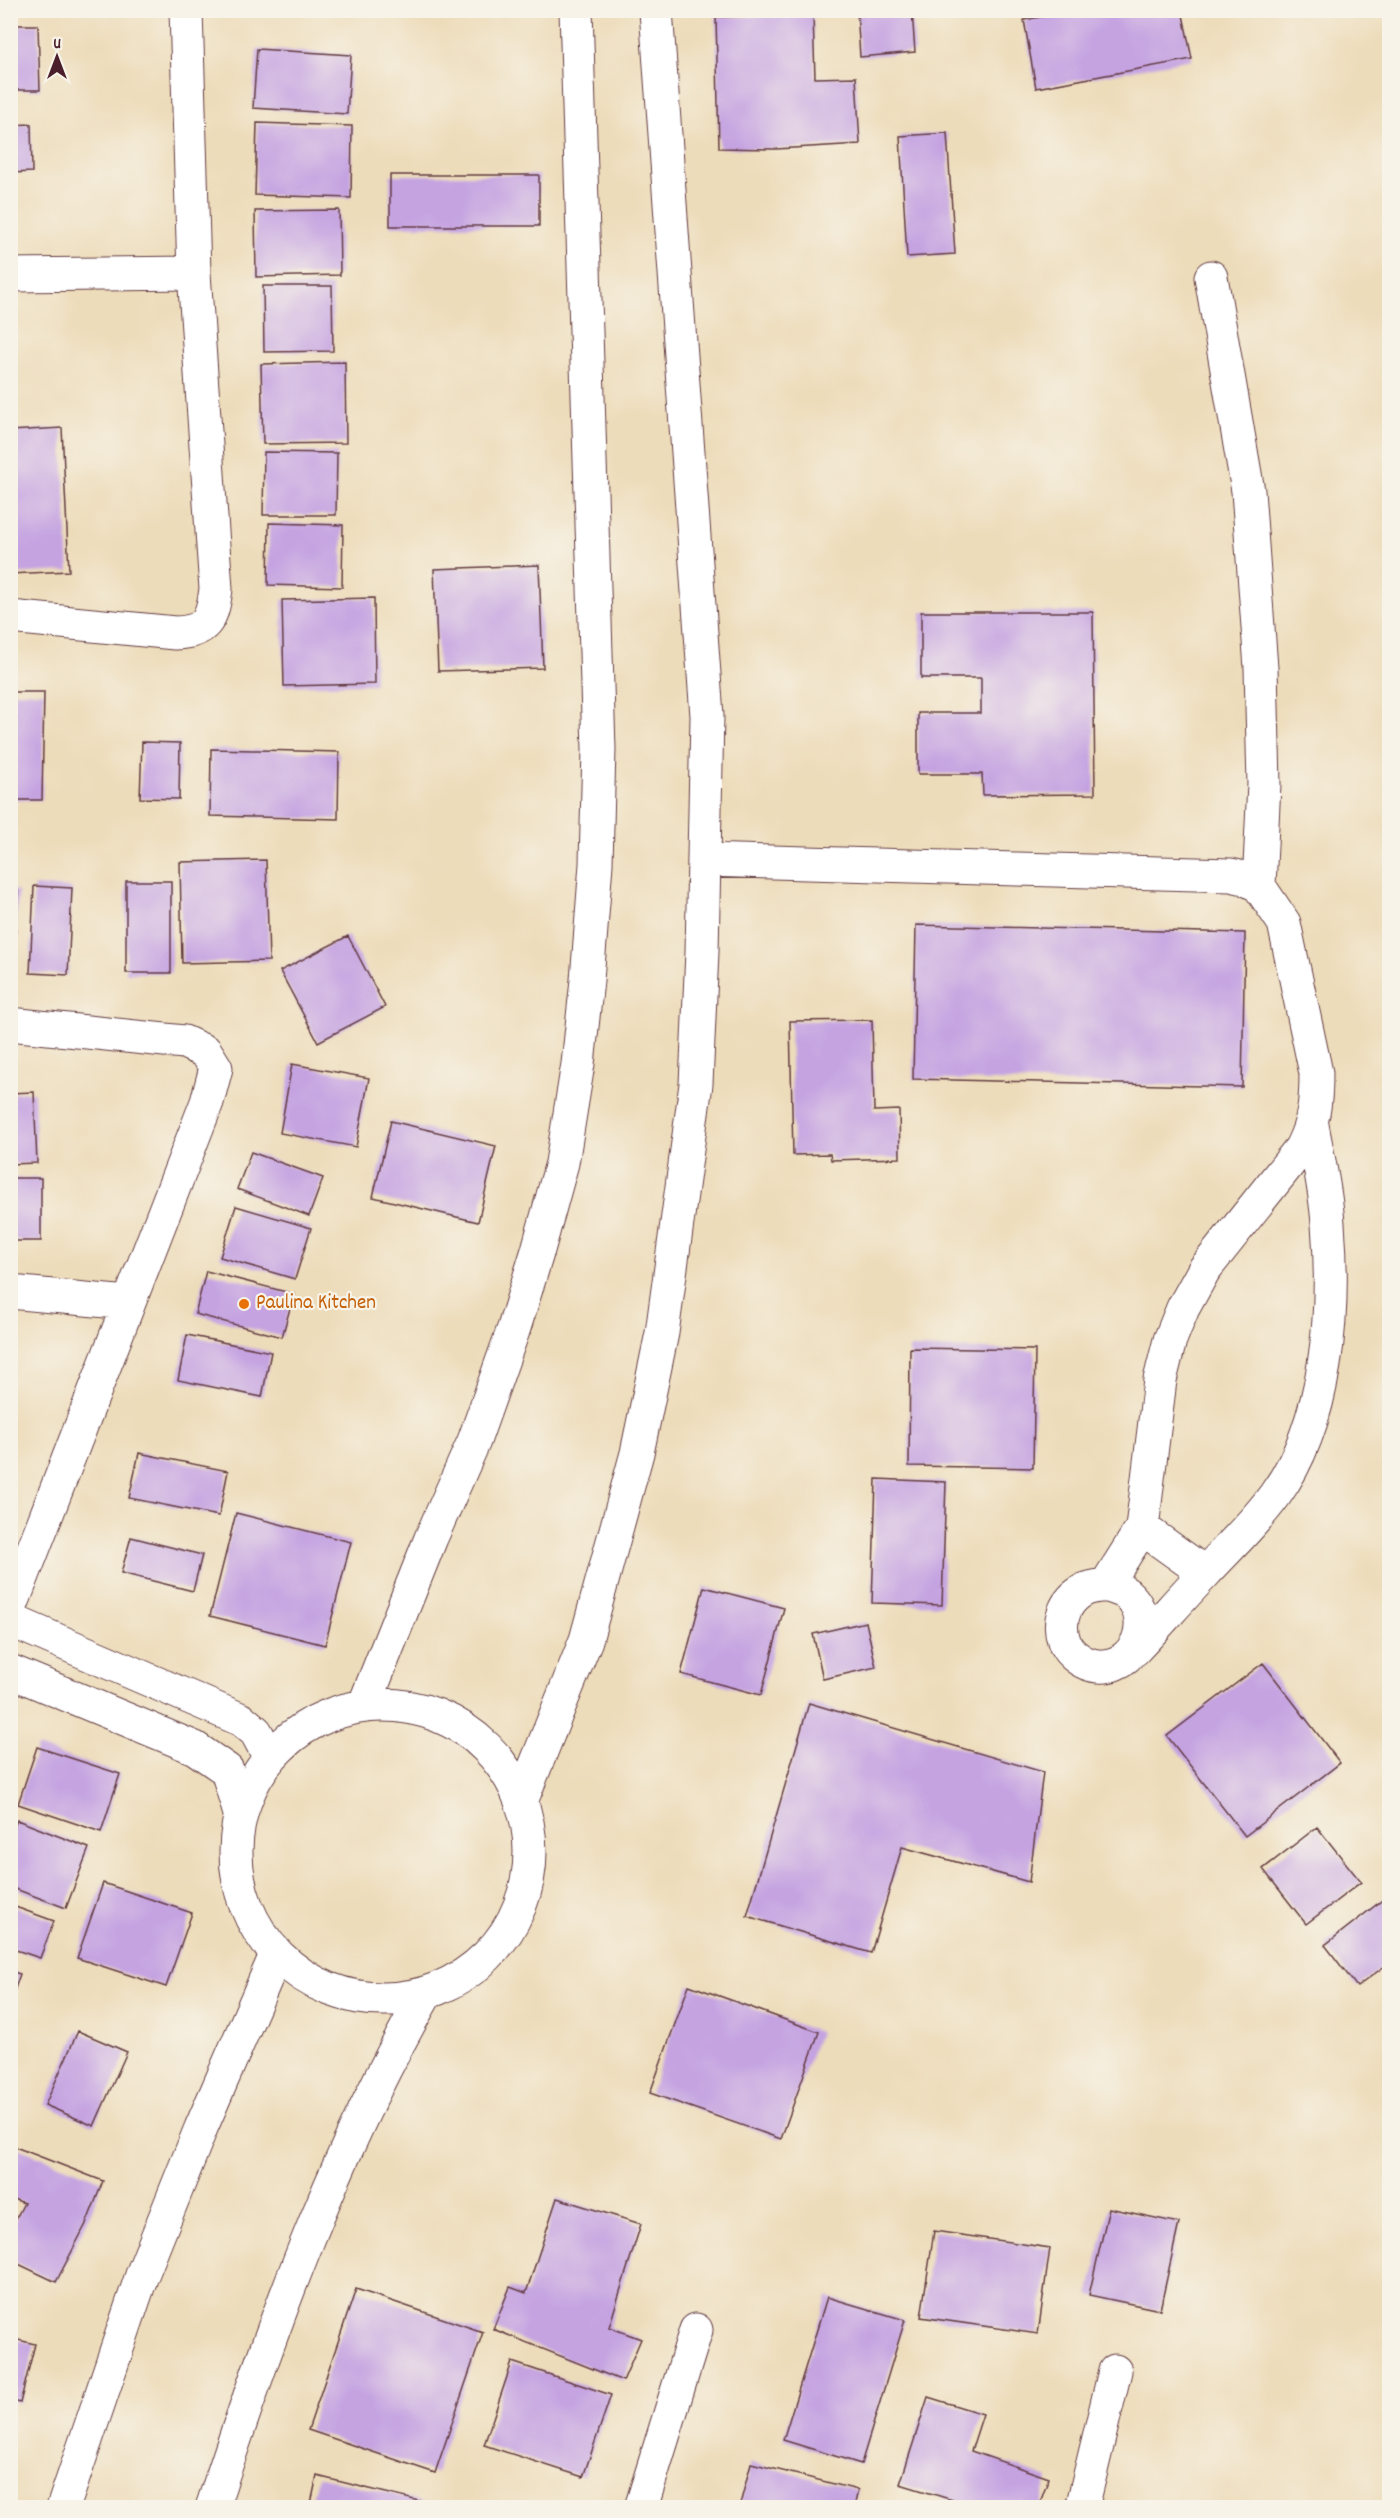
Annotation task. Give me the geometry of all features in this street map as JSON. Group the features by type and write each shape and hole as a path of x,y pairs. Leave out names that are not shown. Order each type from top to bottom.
{"street":[{"path":"10,617 175,633 193,632 208,621 214,610 216,589 194,273 186,10"},
{"path":"364,1706 431,1538 474,1441 514,1328 562,1163 578,1064 596,864 599,749 576,10"},
{"path":"522,1799 569,1687 589,1630 637,1453 662,1333 696,1084 707,716 656,10"},
{"path":"10,275 194,273"},
{"path":"1211,277 1248,491 1261,668 1264,784 1259,886"},
{"path":"704,860 1231,875 1244,878 1259,886 1284,923 1316,1074 1312,1125 1301,1148 1204,1270 1183,1308 1170,1340 1160,1380 1142,1528 1106,1585"},
{"path":"10,1024 184,1042 206,1052 216,1068 207,1102 10,1609"},
{"path":"1134,1650 1142,1631 1140,1610 1126,1593 1106,1585 1085,1589 1068,1602 1060,1622 1064,1642 1077,1659 1097,1667 1118,1664 1134,1650 1250,1526 1276,1494 1301,1445 1315,1406 1329,1321 1330,1274 1328,1222 1312,1125"},
{"path":"10,1292 128,1303"},
{"path":"1142,1528 1205,1573"},
{"path":"10,1620 242,1720 256,1732 269,1756"},
{"path":"10,1671 195,1748 227,1770 240,1814"},
{"path":"364,1706 413,1708 459,1725 496,1757 522,1799 531,1853 521,1907 491,1953 447,1985 424,1997 351,1997 310,1981 276,1955 245,1910 234,1857 243,1803 269,1756 312,1722 364,1706"},
{"path":"63,2508 142,2275 201,2128 276,1955"},
{"path":"212,2508 280,2314 356,2125 388,2058 424,1997"},
{"path":"640,2508 696,2330"},
{"path":"1082,2508 1115,2371"}],"building":[{"path":"857,10 912,10 915,52 860,57"},
{"path":"1078,10 1182,10 1192,59 1036,88 1024,20"},
{"path":"813,15 815,78 856,77 860,144 776,149 719,148 716,17"},
{"path":"10,25 38,25 40,90 10,90"},
{"path":"257,49 351,55 347,114 253,108"},
{"path":"257,123 352,126 351,198 255,195"},
{"path":"31,124 32,172 10,173 10,125"},
{"path":"947,133 955,254 907,257 900,136"},
{"path":"390,175 539,175 539,226 390,226"},
{"path":"339,210 340,275 256,277 255,211"},
{"path":"263,286 332,286 333,351 264,352"},
{"path":"345,362 346,443 263,444 261,364"},
{"path":"62,428 69,571 10,574 10,431"},
{"path":"264,452 337,453 336,515 263,515"},
{"path":"269,523 343,525 342,587 268,585"},
{"path":"539,565 543,668 438,671 434,569"},
{"path":"374,598 375,684 284,686 282,600"},
{"path":"921,612 1093,612 1095,794 983,795 982,774 918,774 918,713 981,713 981,678 921,678"},
{"path":"10,692 44,692 42,800 10,800"},
{"path":"142,742 180,743 179,799 140,798"},
{"path":"211,749 339,752 338,819 210,816"},
{"path":"266,860 269,961 182,963 180,862"},
{"path":"126,881 171,881 171,973 126,973"},
{"path":"34,886 72,888 68,975 30,973"},
{"path":"10,890 18,891 13,974 10,974"},
{"path":"916,925 1245,933 1242,1087 913,1079"},
{"path":"348,936 385,1007 318,1042 280,971"},
{"path":"872,1020 874,1111 899,1110 900,1158 831,1160 830,1154 793,1155 790,1021"},
{"path":"292,1064 369,1078 356,1147 280,1133"},
{"path":"34,1092 37,1163 10,1164 10,1093"},
{"path":"391,1121 496,1146 478,1222 373,1197"},
{"path":"251,1152 323,1178 309,1216 237,1189"},
{"path":"10,1178 41,1178 41,1241 10,1241"},
{"path":"236,1206 311,1228 295,1279 220,1257"},
{"name":"Paulina Kitchen","path":"206,1271 294,1294 282,1337 195,1314"},
{"path":"187,1335 271,1352 262,1397 178,1380"},
{"path":"910,1348 1035,1350 1033,1468 909,1466"},
{"path":"139,1453 228,1471 219,1516 129,1498"},
{"path":"876,1479 946,1482 942,1605 872,1603"},
{"path":"236,1513 351,1542 325,1645 210,1616"},
{"path":"131,1537 202,1555 193,1591 121,1573"},
{"path":"704,1587 784,1608 761,1695 681,1674"},
{"path":"866,1622 876,1667 823,1679 813,1634"},
{"path":"1263,1663 1340,1763 1245,1836 1167,1736"},
{"path":"809,1703 1043,1772 1029,1882 902,1847 871,1953 747,1916"},
{"path":"37,1747 120,1774 101,1832 18,1804"},
{"path":"17,1820 89,1848 66,1908 10,1887 10,1837"},
{"path":"1317,1827 1361,1882 1306,1924 1263,1869"},
{"path":"103,1883 192,1913 166,1987 77,1958"},
{"path":"1385,1898 1390,1904 1390,1962 1357,1987 1325,1945"},
{"path":"10,1905 54,1921 40,1958 10,1948"},
{"path":"10,1971 20,1974 11,2000 10,2000"},
{"path":"689,1985 819,2032 781,2139 650,2093"},
{"path":"78,2031 127,2052 94,2126 45,2105"},
{"path":"10,2145 103,2181 87,2222 56,2282 10,2260 10,2230 24,2203 10,2198"},
{"path":"557,2198 641,2224 609,2327 641,2339 623,2381 493,2329 510,2287 526,2293"},
{"path":"1109,2208 1179,2223 1160,2310 1089,2295"},
{"path":"934,2231 1050,2248 1038,2334 921,2317"},
{"path":"356,2289 483,2332 435,2473 308,2430"},
{"path":"827,2297 905,2320 861,2464 783,2440"},
{"path":"10,2338 35,2344 20,2403 10,2400"},
{"path":"512,2362 611,2395 583,2477 484,2445"},
{"path":"928,2397 983,2414 971,2451 1049,2478 1038,2508 979,2508 900,2484"},
{"path":"751,2463 858,2490 854,2508 739,2508"},
{"path":"317,2476 423,2502 422,2508 310,2508"}],"place":[{"name":"Paulina Kitchen","path":"244,1304"}]}
